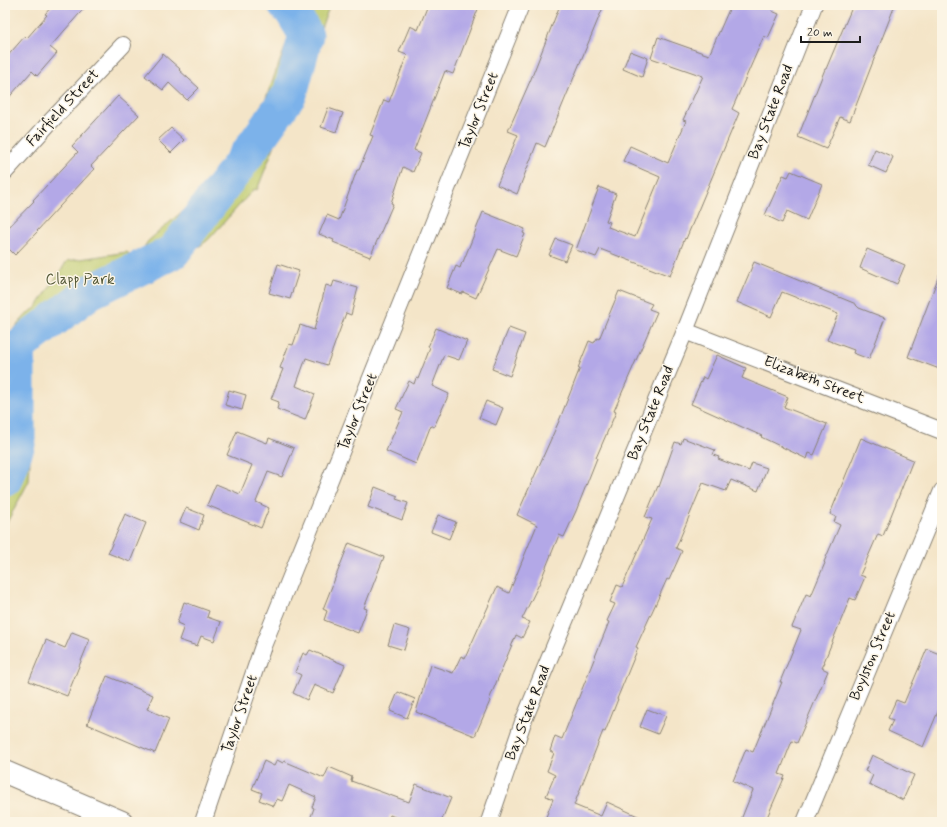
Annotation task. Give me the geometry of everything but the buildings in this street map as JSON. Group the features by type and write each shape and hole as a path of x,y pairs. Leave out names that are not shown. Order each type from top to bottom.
{"highway":[{"path":"5,772 122,822"}],"street":[{"name":"Taylor Street","path":"202,822 263,646 521,5"},
{"name":"Bay State Road","path":"489,822 523,722 685,331 814,5"},
{"name":"Fairfield Street","path":"5,172 123,45"},
{"name":"Elizabeth Street","path":"685,331 942,431"},
{"name":"Boylston Street","path":"805,822 942,491"}],"green space":[{"name":"Clapp Park","path":"301,5 330,5 257,190 254,189 208,240 152,281 56,308 35,353 29,481 5,526 5,345 8,335 29,312 36,308 67,261 127,252 136,260 148,241 228,172 244,131 266,98"}],"waterway":[{"path":"5,479 18,444 18,347 90,292 173,252 238,167 290,94 306,35 291,10 285,5"}]}
